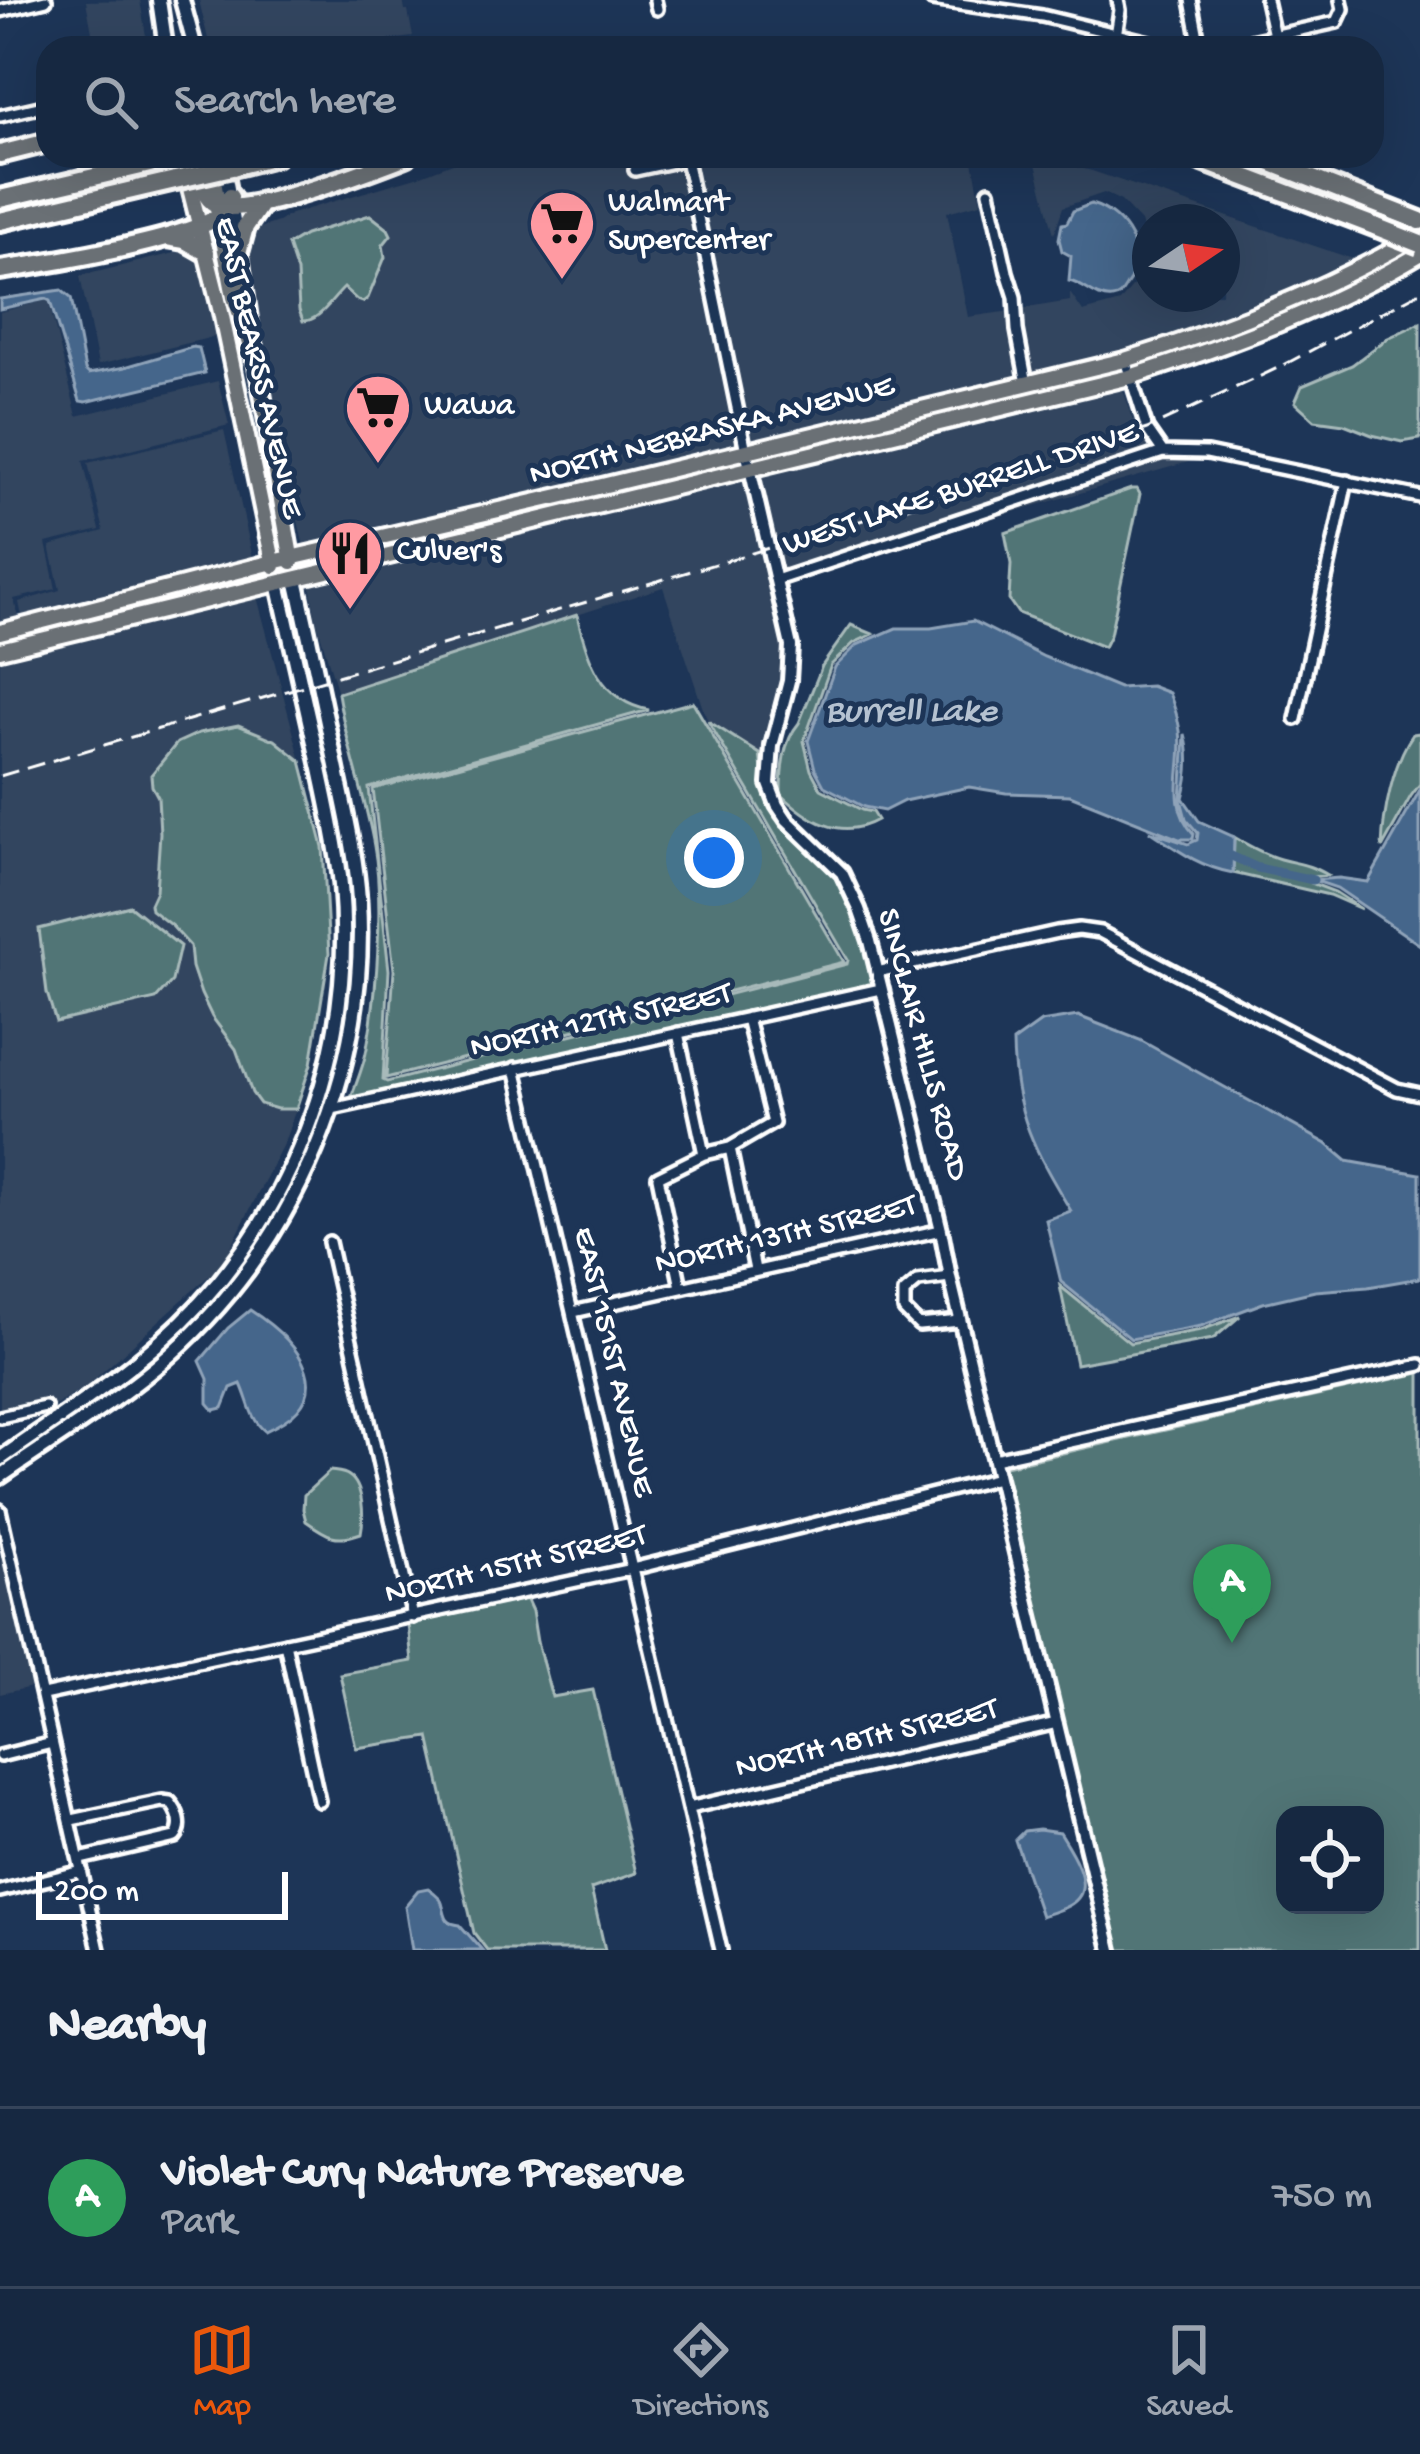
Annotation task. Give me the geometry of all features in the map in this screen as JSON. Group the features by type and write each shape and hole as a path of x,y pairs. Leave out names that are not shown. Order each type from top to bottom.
{"highway":[{"path":"0,154 36,145"},
{"path":"0,199 131,168"},
{"path":"198,168 204,191 225,207"},
{"path":"0,220 210,168"},
{"path":"212,168 225,207 235,297 255,355"},
{"path":"0,269 166,236 199,225 225,207 320,187 373,168"},
{"path":"1222,168 1377,227 1420,249"},
{"path":"1285,168 1420,221"},
{"path":"238,249 245,226 262,202"},
{"path":"166,236 206,252"}],"main road":[{"path":"159,0 164,36"},
{"path":"182,0 192,36"},
{"name":"EAST BEARSS AVENUE","path":"0,1459 139,1360 236,1260 271,1206 314,1112 340,997 341,887 329,812 206,252 181,168"},
{"name":"EAST BEARSS AVENUE","path":"0,1477 150,1372 203,1323 242,1278 292,1202 332,1109 355,1011 359,900 353,849 291,558 238,249 225,207 227,168"},
{"name":"NORTH NEBRASKA AVENUE","path":"5,631 273,562 1125,360 1282,304 1420,235"},
{"name":"NORTH NEBRASKA AVENUE","path":"7,648 1130,377 1289,320 1358,288 1420,249"},
{"path":"950,421 957,410 1016,395 1027,384"},
{"path":"843,447 863,434 912,420 926,408"},
{"path":"506,528 505,522 514,514 566,502 577,492"},
{"path":"5,631 7,648"}],"street":[{"path":"0,10 46,0"},
{"path":"932,0 1042,16 1116,36 1118,0"},
{"path":"1040,0 1042,16"},
{"path":"1191,0 1198,36"},
{"path":"1266,0 1274,36"},
{"path":"1278,36 1337,22 1341,0"},
{"path":"0,116 36,108"},
{"name":"SINCLAIR HILLS ROAD","path":"635,170 644,168"},
{"name":"SINCLAIR HILLS ROAD","path":"688,168 791,646 790,681 769,765 769,784 787,820 842,873 859,908 941,1230 1111,1950"},
{"path":"989,191 1016,297 1027,384"},
{"name":"WEST LAKE BURRELL DRIVE","path":"1125,360 1147,429 1163,452"},
{"name":"WEST LAKE BURRELL DRIVE","path":"776,580 1163,452 1207,453 1420,496"},
{"path":"1296,719 1346,481"},
{"path":"877,972 1057,932 1100,932 1397,1089 1420,1094"},
{"name":"NORTH 12TH STREET","path":"332,1109 881,989"},
{"path":"681,1287 658,1177 704,1154 730,1148 773,1123 748,1018"},
{"path":"678,1033 704,1154"},
{"name":"EAST 151ST AVENUE","path":"514,1068 721,1950"},
{"path":"730,1148 755,1270"},
{"name":"NORTH 13TH STREET","path":"573,1312 941,1230"},
{"path":"329,1242 413,1617"},
{"path":"950,1276 918,1281 904,1293 904,1310 919,1325 960,1321"},
{"path":"994,1459 1420,1365"},
{"path":"0,1417 45,1407"},
{"name":"NORTH 15TH STREET","path":"43,1695 632,1569 998,1478"},
{"path":"0,1510 99,1950"},
{"path":"285,1643 319,1801"},
{"name":"NORTH 18TH STREET","path":"689,1808 1057,1723"},
{"path":"0,1756 52,1743"},
{"path":"0,1892 176,1837 180,1826 170,1802 72,1820"}],"shaded area":[{"path":"140,0 146,36 93,36 86,1"},
{"path":"199,0 403,0 413,36 207,36"},
{"path":"440,168 629,168 632,175 683,168 741,448 305,551 258,346 243,249 248,232","holes":["369,216 357,300 344,288 319,316 299,310 297,272 288,245 305,235"]},
{"path":"693,168 974,168 981,203 947,212 968,317 1011,311 1022,381 750,446"},
{"path":"1037,168 1080,168 1190,204 1132,204 1132,213 1104,193 1063,207 1054,234"},
{"path":"1240,221 1362,262 1281,301 1124,356 1031,378 1021,309 1070,301 1070,293 1083,312 1120,302 1132,287 1132,312 1240,312"},
{"path":"179,252 193,255 201,268 217,336 98,365 80,276"},
{"path":"48,300 77,416 218,381 229,425 83,461 100,530 46,543 56,589 14,599 19,622 0,627 0,312"},
{"path":"1121,384 1135,424 1155,450 780,574 756,472"},
{"path":"224,430 254,563 23,622 19,602 60,590 50,546 104,531 88,463"},
{"path":"1164,456 1189,456 1192,461 877,551"},
{"path":"746,474 786,647 785,681 764,770 759,754 708,721 663,587 338,693 309,580"},
{"path":"254,572 254,584 17,641 15,633"},
{"path":"256,593 301,761 256,731 152,786 158,797 160,833 151,910 190,947 201,994 236,1048 260,1104 296,1109 285,1140 223,1263 88,1385 50,1409 48,1401 0,1412 0,655","holes":["130,906 179,946 172,981 156,999 57,1022 39,929"]},
{"path":"0,1541 36,1686 0,1694"}],"green space":[{"path":"370,215 391,235 383,245 385,257 368,298 357,300 344,288 320,314 303,321 297,272 288,245"},
{"path":"1420,323 1420,439 1402,442 1315,420 1295,402 1302,386 1352,365 1388,338"},
{"path":"1131,489 1140,494 1104,647 1018,613 1009,600 1011,564 1005,533"},
{"path":"577,615 591,662 607,687 632,705 649,710 369,788 389,970 383,1080 847,964 708,721 760,754 775,818 838,875 857,919 876,986 350,1101 371,1026 379,892 370,827 338,693"},
{"path":"851,625 873,634 854,643 831,665 804,741 821,789 872,812 877,820 837,828 813,819 781,794 782,766 822,666"},
{"path":"693,702 844,962 386,1078 394,970 373,789"},
{"path":"238,725 275,740 301,761 323,847 329,954 311,1064 296,1109 260,1104 252,1093 236,1049 201,994 190,946 150,904 156,891 160,833 151,775 177,743"},
{"path":"1420,733 1420,784 1382,848 1395,773 1413,734"},
{"path":"1234,837 1268,855 1327,875 1311,877 1311,883 1361,909 1329,895 1233,873"},
{"path":"130,906 180,946 172,981 156,999 56,1022 47,993 39,929"},
{"path":"1060,1286 1130,1343 1201,1330 1240,1316 1213,1339 1076,1364"},
{"path":"1420,1373 1420,1950 1117,1950 1005,1466"},
{"path":"330,1471 347,1475 358,1487 361,1533 332,1536 306,1521 304,1495"},
{"path":"526,1598 552,1697 593,1690 636,1873 591,1889 605,1950 487,1950 474,1933 429,1737 356,1748 340,1674 412,1661 408,1624"}],"water":[{"path":"1091,204 1104,209 1131,237 1132,276 1115,297 1101,297 1069,281 1071,256 1062,251 1059,239 1062,224 1073,211"},
{"path":"61,290 71,298 89,374 193,347 199,348 205,373 80,401 50,301 0,309 0,299"},
{"name":"Burrell Lake","path":"973,621 1119,688 1151,686 1169,693 1180,731 1180,810 1193,839 1179,839 1070,795 969,787 904,801 884,811 864,807 824,786 808,741 835,667 857,645 896,628"},
{"path":"1185,734 1188,766 1183,798 1199,821 1234,837 1233,873 1199,862 1149,831 1188,844 1197,840 1181,800"},
{"path":"1420,790 1420,945 1337,888 1313,880 1368,882"},
{"path":"1078,1016 1140,1040 1327,1144 1347,1161 1420,1174 1420,1278 1315,1291 1263,1303 1201,1326 1131,1339 1061,1282 1046,1220 1071,1211 1037,1150 1017,1090 1013,1042 1041,1022"},
{"path":"250,1310 285,1338 306,1370 303,1403 265,1431 241,1384 231,1388 223,1408 214,1410 208,1403 208,1379 200,1361"},
{"path":"1024,1831 1059,1832 1078,1865 1082,1883 1075,1901 1041,1916 1015,1840"},
{"path":"428,1888 440,1898 447,1919 460,1925 482,1950 412,1950 405,1906 418,1890"}],"waterway":[{"path":"1227,854 1258,868 1313,880"}],"railway":[{"path":"0,776 907,507 1147,429 1282,366 1420,292"}],"place":[{"name":"Walmart Supercenter","path":"562,282"},
{"name":"Wawa","path":"378,466"},
{"name":"Culver's","path":"350,612"},
{"name":"Violet Cury Nature Preserve","path":"1232,1643"}]}
